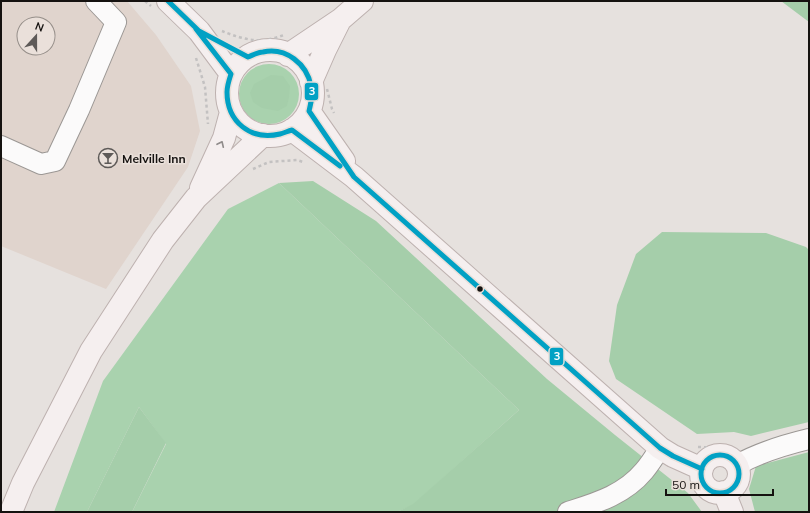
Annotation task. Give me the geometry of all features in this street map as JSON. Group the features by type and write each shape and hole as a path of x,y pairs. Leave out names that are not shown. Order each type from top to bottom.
{"main road":[{"path":"288,54 340,20 362,1"},
{"path":"160,5 208,30 248,56"},
{"path":"320,83 298,61 288,54 278,51 257,52 248,56 238,64 231,74 228,84 228,103 236,122 253,133 270,136 292,130 302,122 309,111 312,97 320,83 325,50 340,20"},
{"path":"208,30 231,74"},
{"path":"309,111 354,177"},
{"path":"196,198 224,138 231,112"},
{"path":"292,130 354,177 660,448 673,456 702,469"},
{"path":"11,512 23,483 91,351 163,240 196,198 263,135"},
{"path":"716,455 723,455 730,458 736,456 739,477 734,487 724,492 713,491 705,485 702,480 702,469 708,459 716,455"},
{"path":"724,492 732,512"}],"street":[{"path":"1,146 41,164 55,161 79,110 116,22 96,1"},
{"path":"736,456 749,458 770,449 809,439"},
{"path":"568,512 601,501 625,489 643,472 660,448"}],"path":[{"path":"145,1 160,5"},
{"path":"208,30 254,40 265,40 289,33"},
{"path":"195,56 205,86 209,128"},
{"path":"320,83 327,89 335,116"},
{"path":"234,163 246,173 269,162 298,160 304,162"},
{"path":"697,447 729,448 736,456"}],"shaded area":[{"path":"1,1 127,1 156,35 191,86 200,131 188,167 106,289 1,246"}],"green space":[{"path":"781,1 809,1 809,22"},
{"path":"269,64 286,69 294,77 299,94 294,111 286,119 269,124 252,119 244,111 239,94 244,77 252,69"},
{"path":"271,75 283,76 290,86 287,106 278,111 262,108 253,102 250,93 254,84"},
{"path":"313,181 376,221 547,379 688,493 702,512 397,512 413,504 519,410 279,183"},
{"path":"279,183 519,410 413,505 397,512 132,512 166,444 139,407 87,512 54,512 103,381 228,209"},
{"path":"662,232 766,233 806,247 809,250 809,422 751,436 734,432 697,434 616,379 609,361 617,305 636,254"},
{"path":"139,407 166,443 132,512 87,512"},
{"path":"809,452 809,512 755,512 749,489 756,466"}],"transit line":[{"name":"3","path":"168,1 199,31 248,57 259,52 280,52 294,59 300,64 309,78 311,86 312,93 309,111 354,177 660,448 673,456 702,469"},
{"name":"3","path":"196,29 231,74 227,90 228,103 231,112 243,127 250,132 259,135 280,134 292,130 340,166"},
{"name":"3","path":"720,455 733,461 739,474 733,487 720,493 707,487 701,474 707,461 720,455"}],"place":[{"name":"Melville Inn","path":"108,158"}]}
